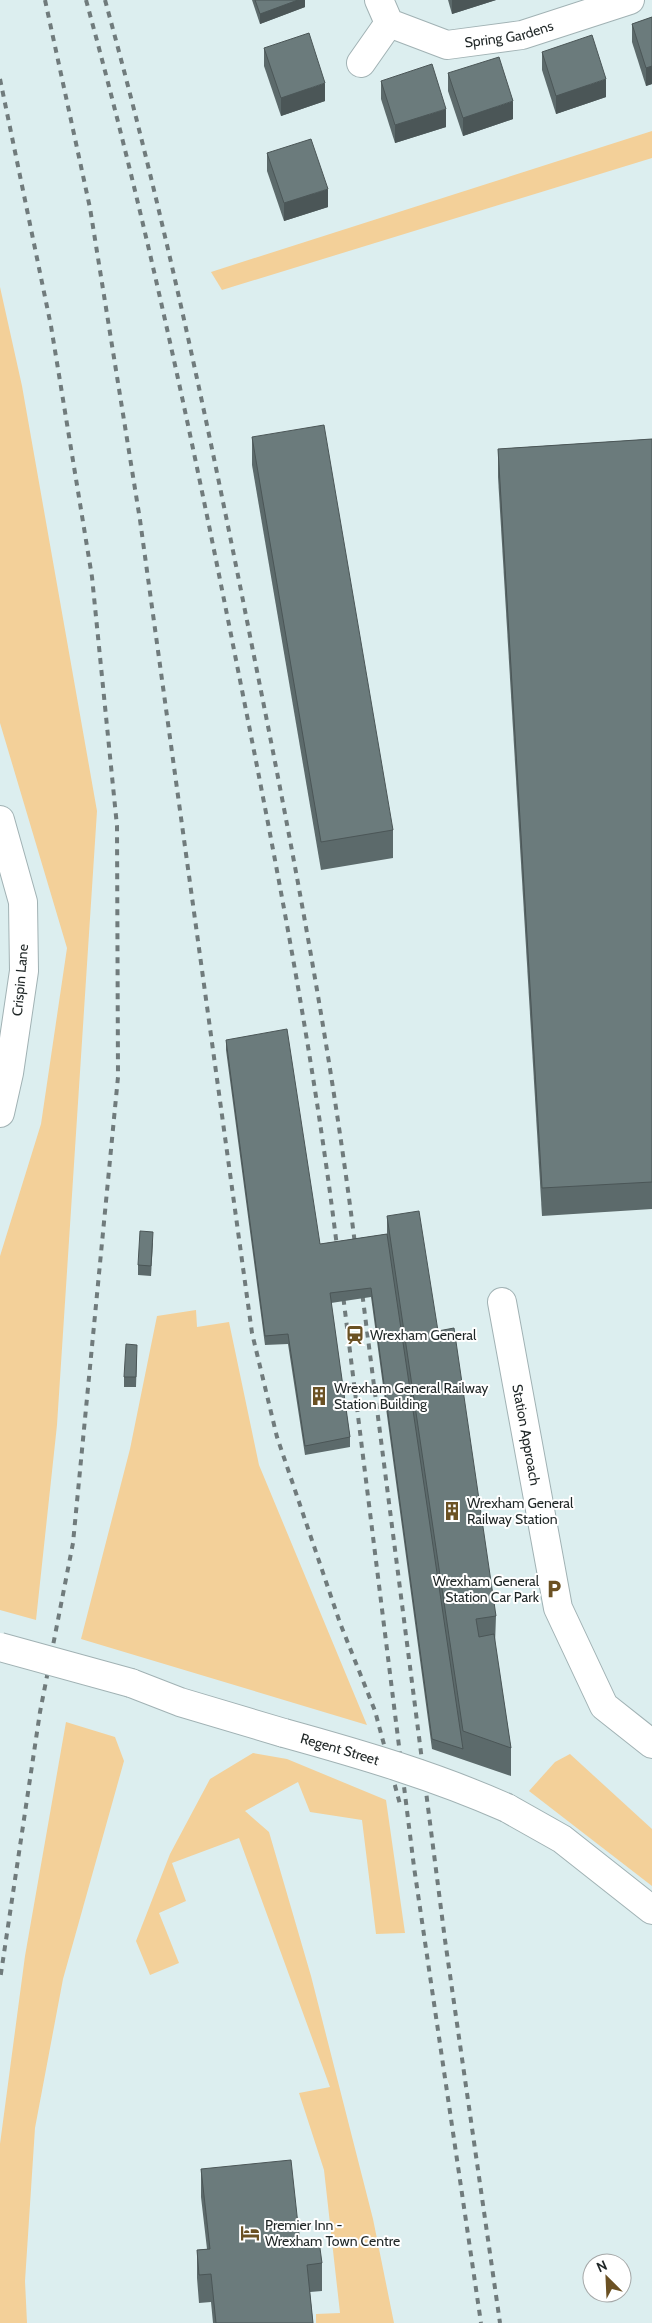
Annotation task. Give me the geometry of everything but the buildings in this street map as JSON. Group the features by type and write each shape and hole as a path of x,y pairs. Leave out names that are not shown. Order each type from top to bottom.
{"street":[{"name":"Spring Gardens","path":"361,63 384,12 447,46 522,36 630,0"},
{"name":"Crispin Lane","path":"0,820 23,902 24,971 9,1073 0,1113"},
{"name":"Station Approach","path":"502,1302 558,1608 604,1706 652,1744"},
{"name":"Regent Street","path":"0,1647 131,1683 180,1702 378,1759 473,1793 507,1808 562,1839 652,1910"}],"shaded area":[{"path":"652,131 652,158 222,290 211,272"},
{"path":"0,287 22,386 97,811 57,1425 36,1620 0,1610 0,1256 41,1124 67,948 0,723"},
{"path":"196,1310 197,1327 229,1322 259,1465 367,1725 81,1639 130,1449 157,1316"},
{"path":"66,1722 115,1737 124,1761 63,1979 35,2128 25,2281 27,2323 0,2323 0,2144 25,1956"},
{"path":"253,1753 287,1759 386,1800 405,1933 376,1934 362,1820 310,1812 298,1782 245,1811 269,1832 311,1976 373,2219 394,2323 316,2323 316,2314 340,2313 324,2170 299,2093 330,2087 239,1838 172,1863 186,1901 159,1913 179,1963 150,1975 136,1941 170,1854 210,1779"},
{"path":"570,1754 652,1829 652,1886 529,1791 555,1762"}],"railway":[{"path":"45,0 90,208 140,520 252,1333 277,1437 340,1623 375,1711 401,1808"},
{"path":"86,0 149,248 186,414 220,581 266,812 306,1033 338,1255"},
{"path":"105,0 127,80 185,324 237,569 310,950 335,1101 356,1252"},
{"path":"0,79 51,326 92,577 117,826 118,1077 73,1543 40,1712 0,1980"},
{"path":"361,1284 445,1940 500,2323"},
{"path":"342,1287 414,1867 481,2323"}],"place":[{"name":"Wrexham General","path":"355,1335"},
{"name":"Wrexham General Railway Station Building","path":"319,1396"},
{"name":"Wrexham General Railway Station","path":"452,1511"},
{"name":"Wrexham General Station Car Park","path":"554,1589"},
{"name":"Premier Inn - Wrexham Town Centre","path":"250,2233"}]}
